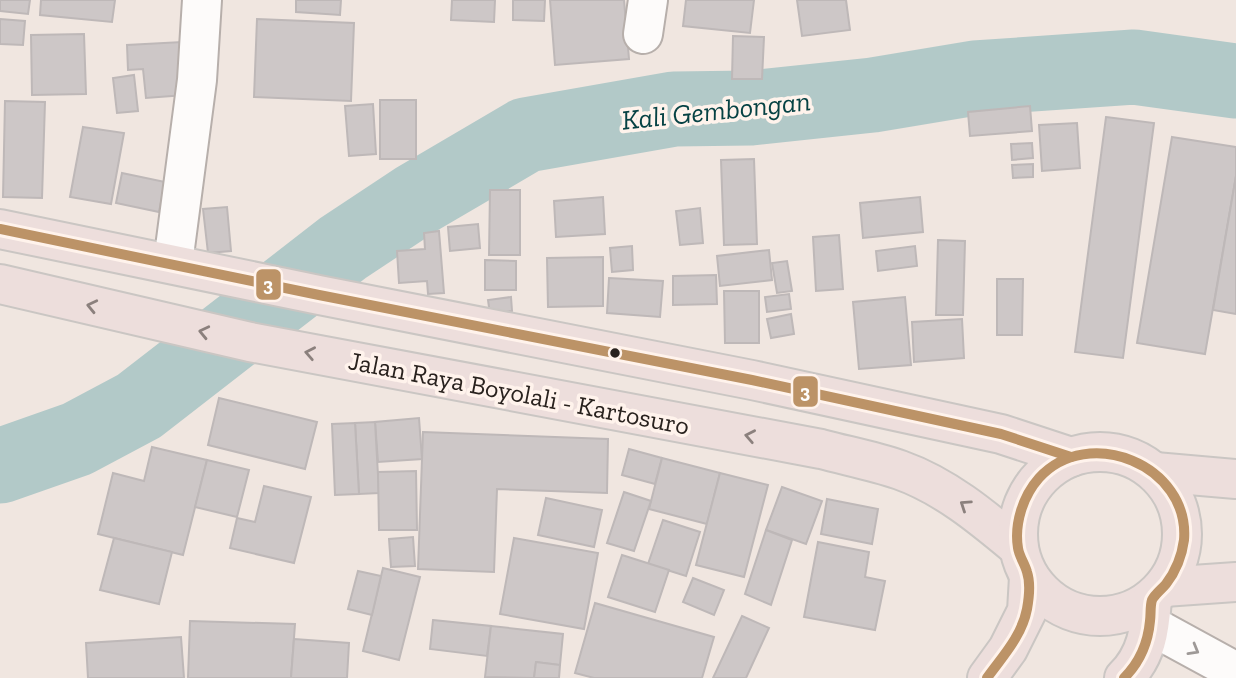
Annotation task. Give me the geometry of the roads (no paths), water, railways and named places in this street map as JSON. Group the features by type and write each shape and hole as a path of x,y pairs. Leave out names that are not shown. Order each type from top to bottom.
{"highway":[{"path":"0,229 318,295 738,377 1001,434 1071,457"},
{"name":"Jalan Raya Boyolali - Kartosuro","path":"0,284 250,342 821,449 879,464 925,480 983,518 1023,562"},
{"path":"988,678 1008,649 1027,611 1019,515 1033,486 1044,473 1071,457 1093,452 1115,453 1137,460 1155,472 1168,485 1177,502 1183,528 1180,554 1174,572 1155,604 1146,645 1135,667 1124,678"},
{"path":"1155,472 1236,479"},
{"path":"1023,562 1044,595 1063,608 1085,615 1109,616 1236,582"}],"street":[{"path":"173,263 193,115 202,0"},
{"path":"1155,604 1236,676"}],"waterway":[{"name":"Kali Gembongan","path":"0,466 77,439 139,406 343,248 417,199 526,135 674,109 751,108 873,95 975,78 1134,67 1236,81"}]}
